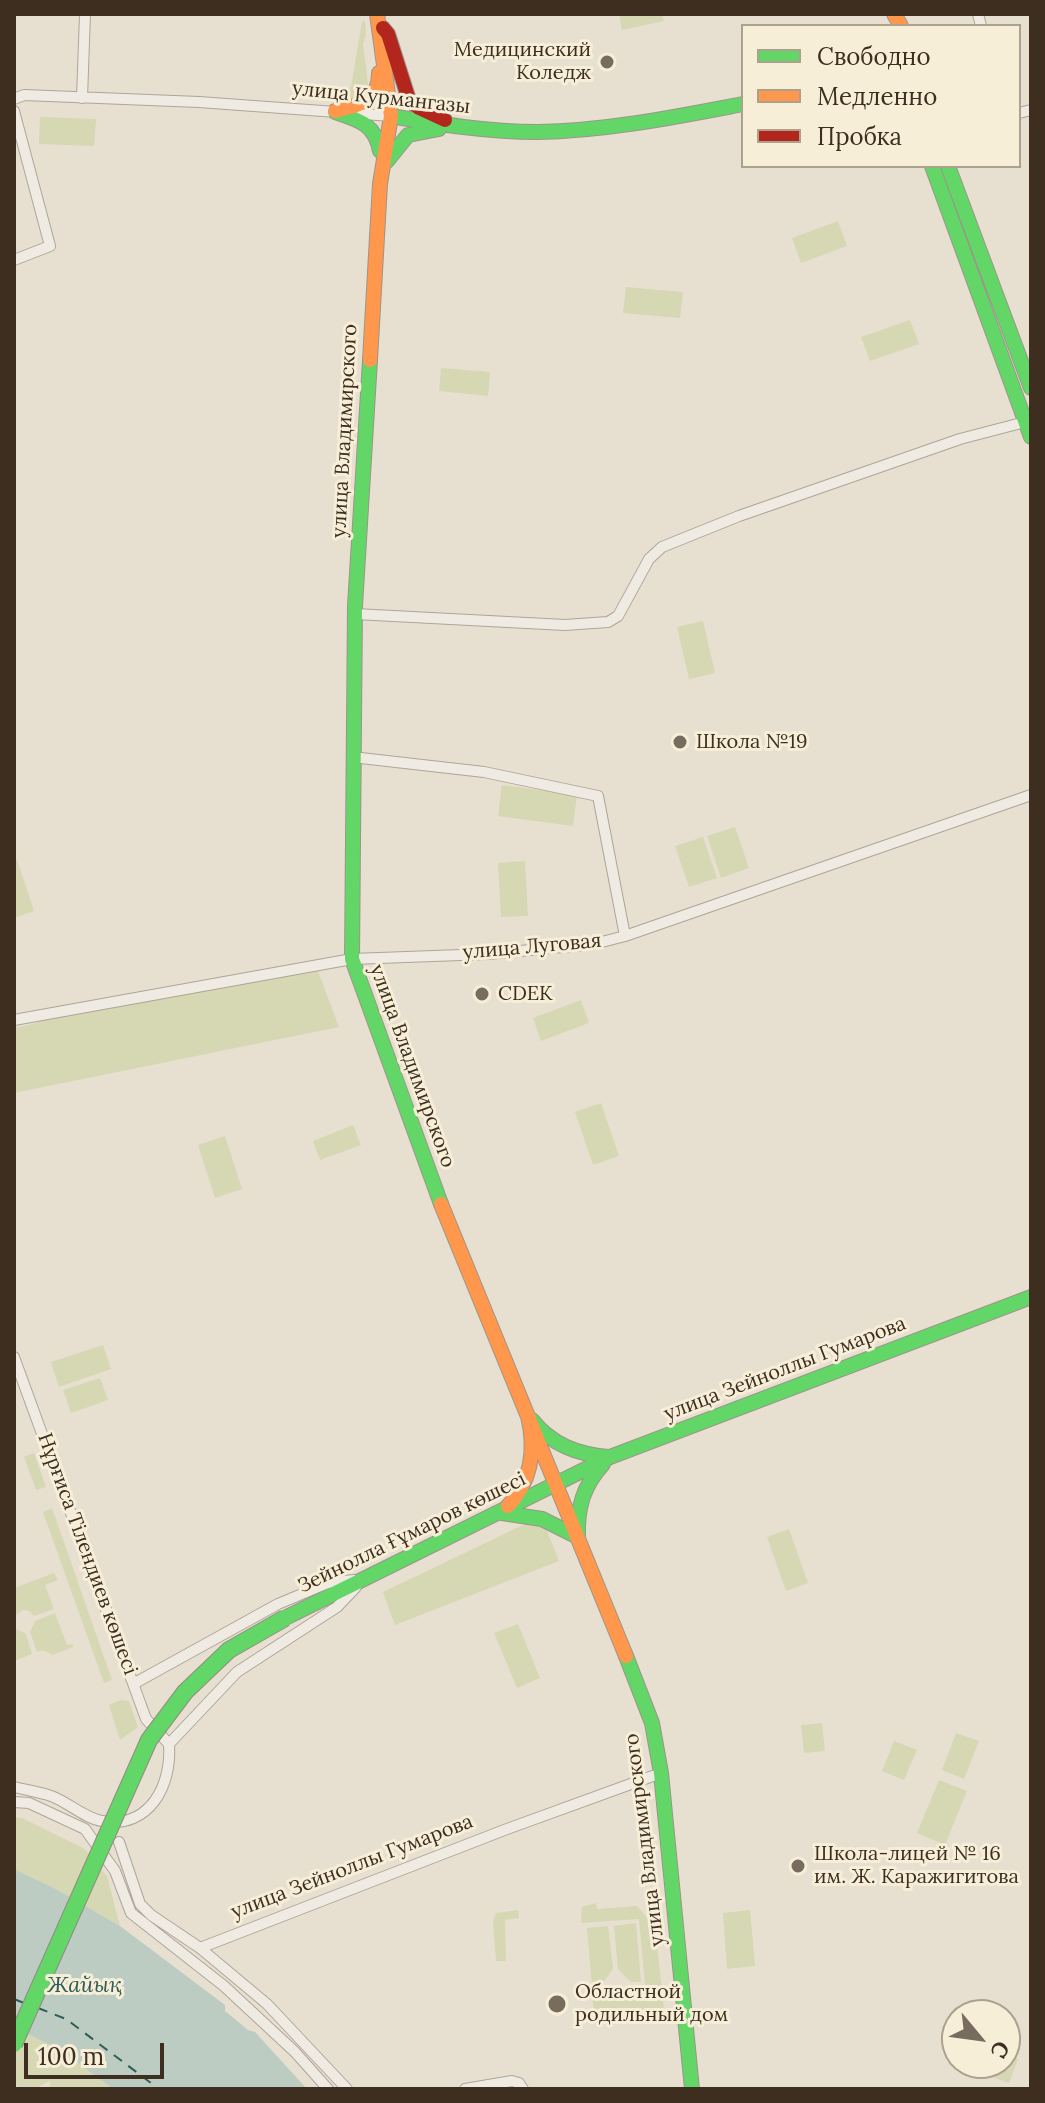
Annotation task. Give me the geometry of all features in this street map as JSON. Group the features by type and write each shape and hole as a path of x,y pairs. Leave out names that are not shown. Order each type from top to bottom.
{"street":[{"path":"82,98 85,14"},
{"path":"335,111 373,98 380,85 375,36 377,18"},
{"path":"377,18 388,34 409,100 456,126"},
{"name":"улица Владимирского","path":"377,18 391,116 383,169 355,614 352,959 452,1235 652,1723 661,1773 692,2089"},
{"name":"улица Курмангазы","path":"14,99 24,95 335,111 456,126 538,132 606,127 741,104"},
{"path":"14,111 50,246 14,260"},
{"path":"335,111 369,123 378,135 383,169"},
{"path":"383,169 400,141 411,132 456,126"},
{"path":"355,614 565,625 608,622 618,616 649,559 662,547 739,516 960,439 1028,429 933,168"},
{"path":"949,168 1031,388"},
{"path":"352,757 484,772 598,796 625,936"},
{"name":"улица Луговая","path":"14,1020 352,959 488,954 594,944 625,936 1031,795"},
{"name":"улица Зейноллы Гумарова","path":"557,1485 610,1457 1031,1297"},
{"name":"Нұрғиса Тілендиев көшесі","path":"14,1357 146,1719 169,1744"},
{"path":"528,1416 549,1439 563,1448 585,1456 610,1457"},
{"path":"501,1513 513,1501 530,1472 534,1453 528,1416"},
{"path":"578,1537 577,1516 581,1495 593,1474 610,1457"},
{"name":"Зейнолла Ғұмаров көшесі","path":"14,2044 149,1740 185,1692 229,1650 285,1618 557,1485"},
{"path":"501,1513 540,1517 578,1537"},
{"path":"135,1683 278,1604 328,1583 364,1579"},
{"path":"14,1787 52,1796 99,1821 120,1821 138,1815 155,1803 171,1767 169,1744 237,1672 337,1607 364,1579"},
{"name":"улица Зейноллы Гумарова","path":"200,1948 609,1790 661,1773"},
{"path":"14,1802 29,1803 85,1829 115,1871 131,1913 224,1986 295,2052 328,2089"},
{"path":"119,1842 140,1904 200,1948 267,2004 347,2089"},
{"path":"465,2089 512,2081 519,2083 523,2089"}],"green space":[{"path":"619,14 662,14 664,21 622,30"},
{"path":"365,20 363,44 369,91 359,99 348,97 332,100 334,95 351,87 362,22"},
{"path":"40,117 96,119 94,146 39,144"},
{"path":"838,221 847,246 801,263 792,238"},
{"path":"626,287 683,292 680,318 623,313"},
{"path":"910,320 919,344 870,361 861,337"},
{"path":"441,368 490,372 488,396 439,391"},
{"path":"703,621 715,673 689,679 677,627"},
{"path":"502,785 577,795 573,826 498,816"},
{"path":"735,827 749,868 721,878 707,836"},
{"path":"703,837 717,878 689,887 675,846"},
{"path":"17,860 34,911 14,918 14,861"},
{"path":"525,861 528,916 501,917 498,863"},
{"path":"318,971 339,1027 14,1093 14,1028 39,1020"},
{"path":"581,1000 589,1023 541,1041 533,1018"},
{"path":"601,1103 619,1156 593,1165 575,1112"},
{"path":"353,1125 361,1145 320,1160 313,1141"},
{"path":"225,1136 242,1189 215,1198 198,1145"},
{"path":"103,1345 111,1369 59,1387 51,1362"},
{"path":"100,1378 108,1400 71,1413 63,1390"},
{"path":"34,1453 46,1487 36,1490 24,1457"},
{"path":"52,1508 112,1680 104,1683 43,1512"},
{"path":"525,1524 545,1526 559,1561 395,1625 383,1592"},
{"path":"789,1529 808,1583 786,1591 767,1537"},
{"path":"54,1573 58,1580 45,1585 54,1609 34,1616 23,1610 14,1617 14,1588"},
{"path":"55,1613 67,1645 73,1644 73,1647 53,1655 43,1650 37,1652 30,1632 35,1621"},
{"path":"518,1624 540,1678 517,1688 494,1633"},
{"path":"14,1628 26,1634 32,1654 14,1661"},
{"path":"120,1700 129,1701 138,1727 120,1740 109,1705"},
{"path":"822,1723 825,1751 804,1753 801,1725"},
{"path":"956,1733 979,1741 964,1779 942,1770"},
{"path":"894,1741 917,1750 904,1780 882,1771"},
{"path":"939,1780 967,1791 945,1845 917,1833"},
{"path":"14,1817 85,1849 107,1876 120,1926 14,1869"},
{"path":"596,1903 597,1909 637,1906 655,1927 665,2018 595,2024 592,1991 602,1989 611,1999 618,2000 631,1986 645,1985 639,1919 581,1923 582,1907"},
{"path":"518,1910 519,1918 505,1920 506,1961 496,1961 493,1922 496,1913"},
{"path":"750,1910 755,1966 727,1969 723,1913"},
{"path":"636,1923 641,1982 631,1982 618,1969 614,1926"},
{"path":"608,1926 613,1969 602,1984 592,1986 587,1928"},
{"path":"14,2027 62,2051 113,2089 49,2089 50,2081 32,2089 18,2087 14,2084"}],"water":[{"name":"Жайық","path":"14,1869 120,1926 225,2005 225,2011 255,2032 307,2089 113,2089 62,2051 14,2027"}],"ferry route":[{"path":"14,1999 24,2003"},
{"path":"38,2008 66,2019 159,2089"}],"traffic: fast":[{"path":"391,116 445,125 537,132 615,126 741,104"},
{"path":"335,112 365,124 378,142 380,151"},
{"path":"387,161 408,135 439,129"},
{"path":"933,168 1031,437"},
{"path":"949,168 1031,388"},
{"path":"370,360 355,606 352,959 441,1204"},
{"path":"285,1618 610,1457 1031,1297"},
{"path":"532,1420 548,1436 566,1447 608,1457"},
{"path":"578,1537 583,1498 603,1464"},
{"path":"502,1513 542,1519 578,1537"},
{"path":"14,2044 149,1740 185,1692 229,1650 285,1618"},
{"path":"626,1656 652,1723 661,1773 692,2089"}],"traffic: slow":[{"path":"370,360 380,184 391,116 377,14"},
{"path":"894,14 900,24"},
{"path":"335,111 366,101 376,90 379,73"},
{"path":"441,1204 626,1656"},
{"path":"508,1506 522,1486 530,1464 532,1441 528,1416"}],"traffic: jam":[{"path":"383,28 388,34 409,100 445,120"}],"place":[{"name":"Медицинский Коледж","path":"607,62"},
{"name":"Школа №19","path":"680,742"},
{"name":"CDEK","path":"482,994"},
{"name":"Школа-лицей № 16 им. Ж. Каражигитова","path":"798,1866"},
{"name":"Областной родильный дом","path":"557,2004"}]}
